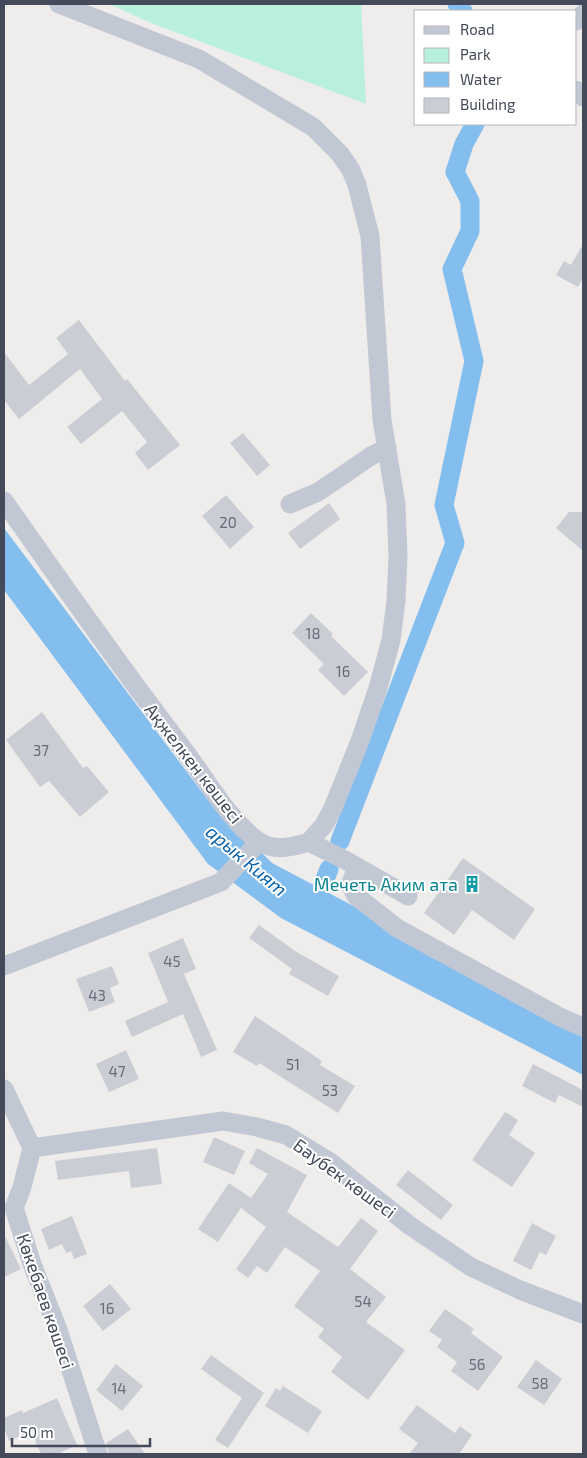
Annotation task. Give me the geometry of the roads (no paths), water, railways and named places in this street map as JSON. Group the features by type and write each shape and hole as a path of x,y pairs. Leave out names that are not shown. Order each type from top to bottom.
{"street":[{"path":"60,4 199,58 313,127 340,154 351,170 357,185 370,236 382,420 396,504 398,556 396,601 391,640 378,688 360,742 333,808 324,824 309,842 408,896"},
{"path":"290,504 318,492 371,456 387,448"},
{"name":"Ақжелкен көшесі","path":"4,501 126,674 229,812 258,843 278,849 295,847 309,842"},
{"path":"4,966 221,882 258,843"},
{"path":"357,867 352,880 352,888 356,896 397,928 560,1017 583,1027"},
{"path":"4,1089 32,1148"},
{"name":"Баубек көшесі","path":"32,1148 223,1121 257,1127 286,1135 330,1162 409,1225 471,1267 520,1290 583,1314"},
{"name":"Көкебаев көшесі","path":"32,1148 22,1187 9,1214 58,1326 98,1454"}],"water":[{"name":"арык Кият","path":"4,528 208,800 272,863 359,909 550,1022 583,1037 583,1075 281,918 208,864 4,590"}],"waterway":[{"path":"457,4 462,10"},
{"path":"340,841 455,543 444,505 474,361 452,269 470,231 470,201 455,172 464,144 474,125"},
{"path":"313,910 329,869"}],"place":[{"name":"Мечеть Аким ата","path":"472,884"}]}
